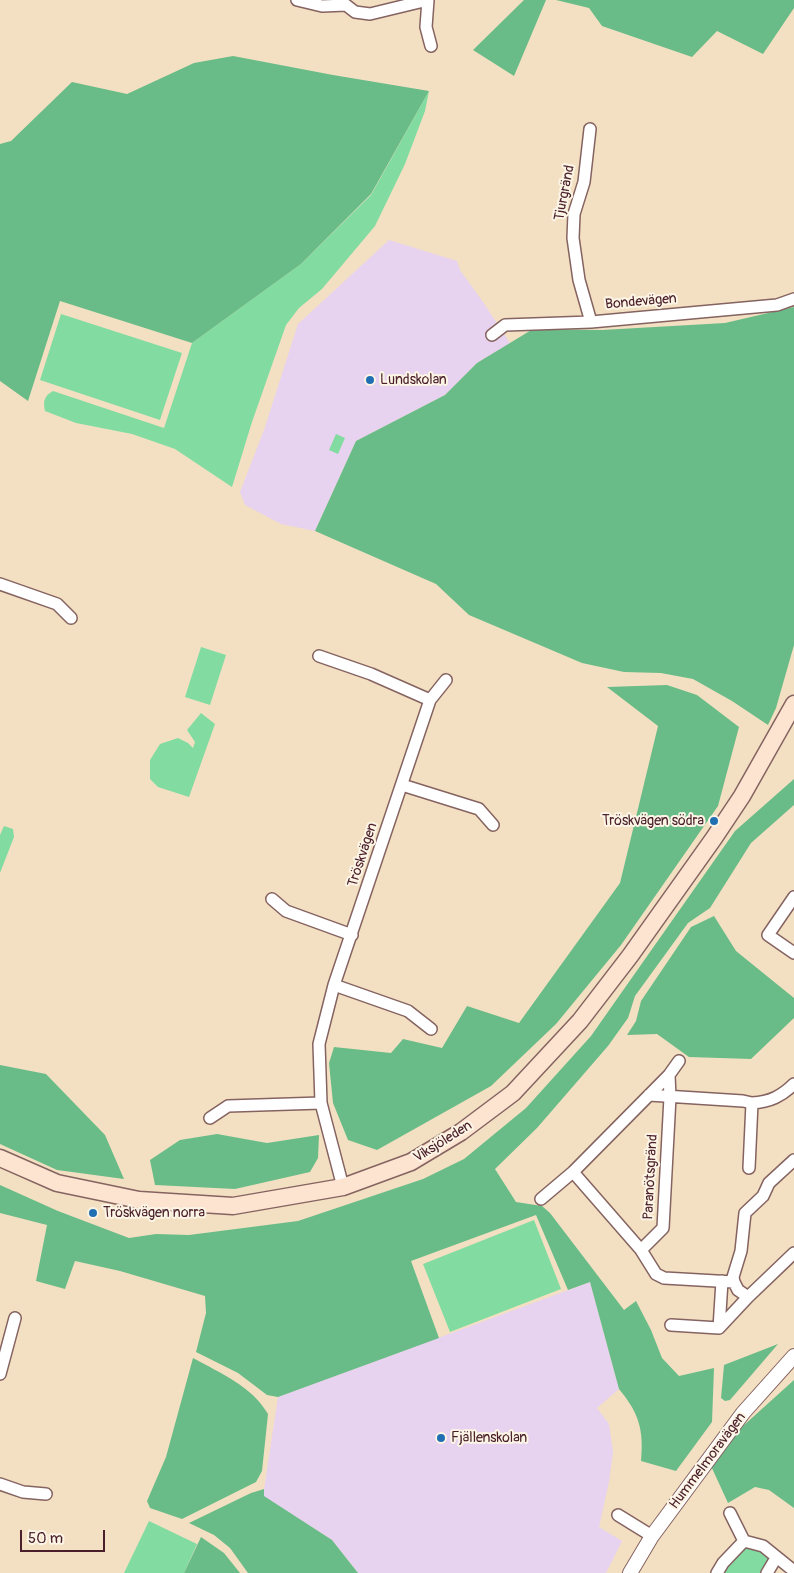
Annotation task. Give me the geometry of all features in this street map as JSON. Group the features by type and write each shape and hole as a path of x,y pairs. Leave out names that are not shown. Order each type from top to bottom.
{"main road":[{"name":"Viksjöleden","path":"742,796 794,704"},
{"name":"Viksjöleden","path":"0,1158 57,1183 138,1200 233,1206 343,1187 411,1162 461,1132 513,1093 580,1021 794,725"}],"street":[{"path":"297,0 322,6 345,2 355,12 370,14 428,0 426,27 431,46"},
{"name":"Tjurgränd","path":"590,129 584,182 574,214 573,238 579,280 591,322"},
{"name":"Bondevägen","path":"492,335 505,325 591,322 777,305 794,299"},
{"path":"0,584 57,604 71,618"},
{"path":"319,656 371,674 430,700"},
{"name":"Tröskvägen","path":"343,1187 321,1103 319,1044 334,985 430,700 446,680"},
{"path":"402,785 479,809 493,826"},
{"path":"794,897 768,934 794,953"},
{"path":"272,899 286,911 352,935"},
{"path":"334,985 408,1011 431,1029"},
{"path":"541,1199 573,1172 669,1075 679,1061"},
{"name":"Paranötsgränd","path":"640,1250 663,1228 670,1097 669,1075"},
{"path":"648,1095 752,1103 764,1102 783,1094 794,1084"},
{"path":"210,1118 228,1106 321,1103"},
{"path":"749,1168 752,1103"},
{"path":"748,1297 738,1290 733,1277 741,1251 745,1213 763,1196 770,1183 794,1160"},
{"name":"Paranötsgränd","path":"573,1172 640,1250 656,1274 664,1278 734,1282"},
{"path":"719,1328 748,1297 794,1254"},
{"path":"719,1328 722,1282"},
{"path":"0,1374 15,1318"},
{"path":"671,1325 719,1328"},
{"name":"Hummelmoravägen","path":"630,1573 652,1536 743,1413 794,1356"},
{"path":"0,1484 23,1492 46,1494"},
{"path":"730,1513 744,1541 763,1546 794,1571"},
{"path":"618,1515 652,1536"},
{"path":"717,1573 723,1563 744,1541"},
{"path":"766,1573 776,1558"}],"shaded area":[{"name":"Lundskolan","path":"389,240 457,261 460,270 510,343 477,363 445,395 356,441 315,531 281,524 245,505 240,492 264,430 298,324"},
{"name":"Fjällenskolan","path":"590,1282 619,1389 597,1408 609,1424 613,1452 609,1482 599,1527 622,1541 606,1573 358,1573 332,1540 263,1496 278,1397"}],"green space":[{"path":"524,0 546,0 514,76 473,50"},
{"path":"556,0 794,0 794,8 763,54 717,31 692,57 602,26 589,8"},
{"path":"233,56 429,91 371,194 301,264 192,343 60,301 28,401 0,381 0,144 11,141 72,82 127,94 194,63"},
{"path":"429,91 425,111 405,164 375,226 322,289 299,308 286,325 252,422 232,487 175,449 132,434 76,423 45,411 45,399 53,391 164,428 192,343 301,264 371,195"},
{"path":"794,307 794,645 776,708 768,725 732,701 693,679 661,673 624,672 582,663 469,615 436,584 315,531 356,441 445,395 477,363 533,329 602,330 725,323"},
{"path":"61,314 182,353 160,420 40,380"},
{"path":"336,434 345,438 338,454 329,450"},
{"path":"201,647 226,655 210,705 185,697"},
{"path":"667,685 697,695 739,727 718,806 621,945 556,1024 491,1086 377,1150 348,1140 333,1103 329,1063 334,1047 391,1053 403,1039 442,1048 467,1006 519,1023 620,883 658,726 607,687"},
{"path":"201,713 215,724 189,797 158,787 150,779 150,760 160,744 178,738 193,748 195,742 187,730"},
{"path":"794,779 794,805 751,843 710,908 688,923 635,996 628,1018 608,1046 537,1128 495,1169 516,1202 542,1206 550,1213 624,1310 636,1301 651,1330 662,1358 679,1376 714,1368 712,1422 676,1471 641,1461 642,1440 639,1422 636,1414 619,1389 590,1282 568,1290 536,1215 411,1261 439,1338 278,1397 267,1395 238,1373 196,1352 206,1313 205,1296 120,1271 75,1261 65,1289 36,1281 47,1225 0,1213 0,1185 58,1211 129,1238 156,1234 189,1235 298,1221 423,1179 464,1159 526,1108 591,1036 735,831"},
{"path":"4,826 13,829 14,837 0,873 0,835"},
{"path":"714,916 736,951 794,998 794,1018 751,1059 689,1057 657,1034 627,1035 636,1021 641,1001 691,927"},
{"path":"0,1065 46,1074 105,1135 124,1179 57,1170 0,1144"},
{"path":"217,1134 267,1143 319,1135 318,1158 310,1172 235,1189 155,1185 150,1160 180,1140"},
{"path":"534,1220 561,1289 450,1332 423,1264"},
{"path":"778,1344 730,1400 725,1401 721,1398 724,1365"},
{"path":"193,1358 235,1381 261,1404 268,1414 262,1471 256,1482 182,1519 150,1508 147,1501 166,1457"},
{"path":"794,1380 794,1508 769,1490 755,1487 728,1503 711,1466 743,1426"},
{"path":"264,1489 264,1496 332,1540 358,1573 248,1573 230,1548 214,1535 189,1523 251,1493"},
{"path":"149,1521 197,1544 184,1573 124,1573"},
{"path":"201,1537 224,1553 240,1573 184,1573"},
{"path":"754,1547 766,1553 769,1561 763,1573 722,1573 741,1550"}],"place":[{"name":"Lundskolan","path":"370,380"},
{"name":"Tröskvägen södra","path":"714,821"},
{"name":"Tröskvägen norra","path":"93,1213"},
{"name":"Fjällenskolan","path":"441,1438"}]}
